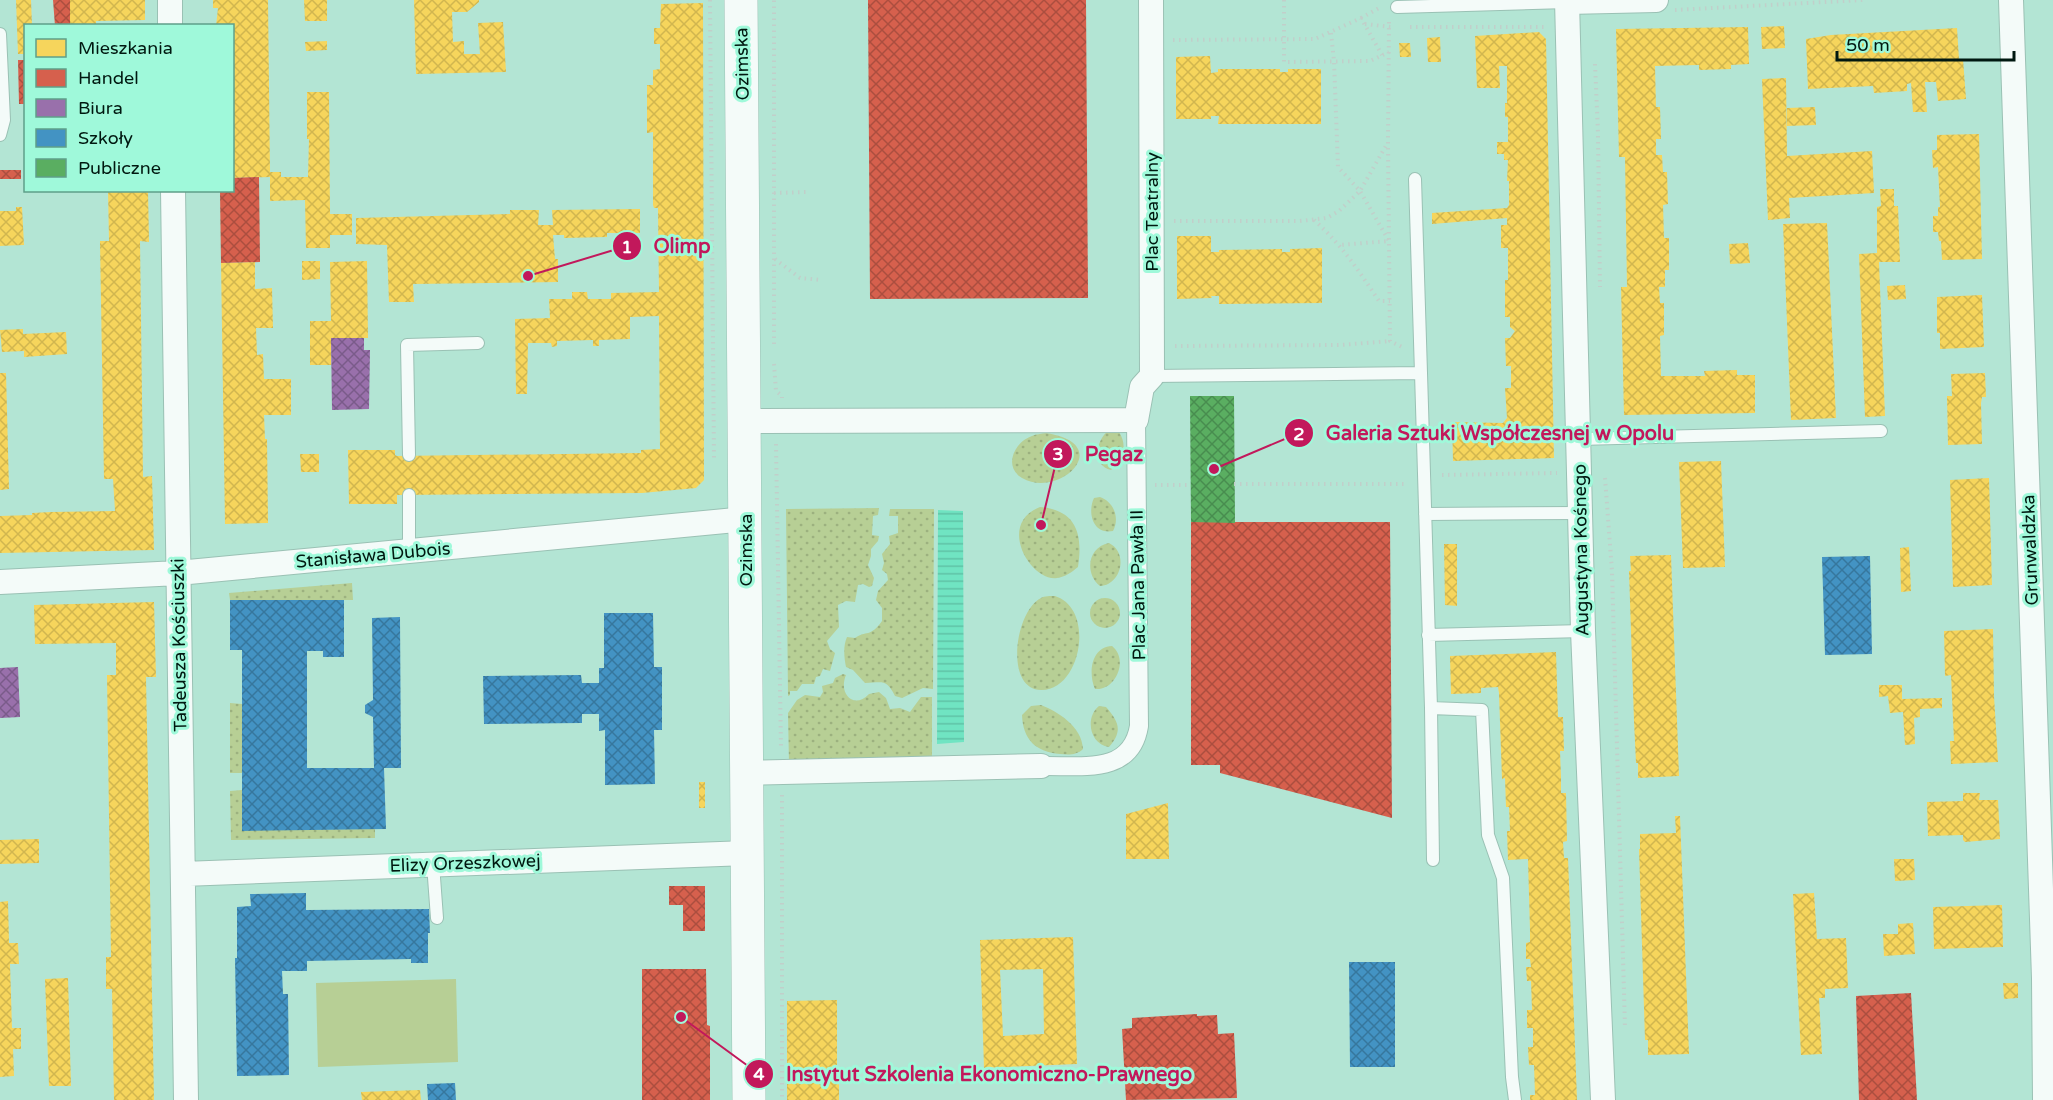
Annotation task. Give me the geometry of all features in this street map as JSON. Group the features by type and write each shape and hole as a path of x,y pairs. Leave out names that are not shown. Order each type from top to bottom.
{"main road":[{"name":"Ozimska","path":"741,0 749,1100"}],"street":[{"path":"170,0 170,24"},
{"name":"Plac Teatralny","path":"1136,420 1142,387 1152,376 1151,0"},
{"path":"1567,1 1656,0"},
{"name":"Grunwaldzka","path":"2011,0 2048,978 2045,1100"},
{"name":"Augustyna Kośnego","path":"1567,1 1583,631 1603,1100"},
{"name":"Tadeusza Kościuszki","path":"173,192 186,1100"},
{"path":"745,421 1136,420"},
{"name":"Plac Jana Pawła II","path":"746,774 1101,765 1124,757 1137,740 1139,715 1136,420"},
{"name":"Stanisława Dubois","path":"0,582 178,573 746,519"},
{"name":"Elizy Orzeszkowej","path":"183,874 747,853"}],"lane":[{"path":"1392,9 1567,1"},
{"path":"0,34 4,120 0,135"},
{"path":"1415,179 1431,708 1433,860"},
{"path":"409,455 407,345 478,343"},
{"path":"1152,376 1421,373"},
{"path":"1579,439 1881,431"},
{"path":"409,495 409,551"},
{"path":"1425,514 1581,513"},
{"path":"1428,635 1583,631"},
{"path":"1431,708 1482,710 1488,836 1503,878 1515,1100"},
{"path":"433,864 436,918"}],"path":[{"path":"710,0 714,460"},
{"path":"774,0 774,364 776,391 782,396 781,436 776,444 782,773 782,1100"},
{"path":"1284,0 1284,62 1370,61 1389,52"},
{"path":"1151,40 1315,39 1382,7 1392,9 1389,27 1388,142 1390,341"},
{"path":"1361,18 1382,55"},
{"path":"1364,24 1389,27 1551,27"},
{"path":"1331,33 1338,167 1360,191 1389,241"},
{"path":"1152,220 1327,218 1360,191 1388,142"},
{"path":"774,193 808,192"},
{"path":"1314,219 1340,245 1379,301 1389,300"},
{"path":"1340,245 1389,241"},
{"path":"774,258 800,278 822,280"},
{"path":"1152,346 1302,346 1390,341 1421,357"},
{"path":"1234,484 1412,484 1424,476 1558,473"},
{"path":"1137,485 1190,484"}],"shaded area":[{"path":"1109,430 1119,432 1124,447 1119,461 1111,470 1100,463 1098,458 1101,440"},
{"path":"1046,433 1067,439 1077,448 1079,458 1074,468 1065,476 1051,482 1037,483 1022,478 1013,468 1012,461 1016,449 1026,439"},
{"path":"1100,497 1109,503 1116,516 1113,531 1101,530 1093,522 1092,504 1094,498"},
{"path":"1040,507 1062,513 1070,519 1078,535 1078,567 1057,578 1047,577 1037,571 1022,550 1019,538 1020,526 1027,515"},
{"path":"879,508 878,515 873,516 872,535 879,536 871,549 868,565 874,578 872,586 858,585 855,602 846,601 838,605 839,627 827,641 830,649 835,653 830,671 823,669 820,676 816,677 814,684 802,684 797,691 790,691 788,696 786,509"},
{"path":"890,509 934,509 933,689 923,688 902,698 895,696 886,684 865,683 853,670 846,667 844,655 847,637 855,638 871,632 882,621 882,608 876,600 878,591 888,580 887,574 882,570 884,563 882,554 890,544 889,536 898,533 898,516 889,516"},
{"path":"938,510 963,511 964,742 937,744"},
{"path":"1109,543 1119,554 1120,568 1113,580 1100,586 1092,574 1091,561 1096,550"},
{"path":"352,583 353,600 230,600 229,593"},
{"path":"1055,596 1068,604 1076,616 1079,632 1078,648 1074,664 1066,678 1055,687 1041,690 1029,686 1022,677 1017,648 1025,618 1032,606 1042,597"},
{"path":"1105,598 1111,599 1119,607 1119,619 1111,627 1105,628 1099,627 1091,619 1090,613 1091,607 1099,599"},
{"path":"1112,646 1119,658 1118,673 1109,685 1095,689 1092,676 1093,662 1100,651"},
{"path":"846,675 844,688 846,694 853,700 863,699 869,694 879,692 886,698 890,709 900,708 910,712 921,697 932,697 932,762 789,764 788,713 797,700 805,695 820,697 823,692 822,686 833,683 835,678"},
{"path":"230,703 242,704 242,773 230,773"},
{"path":"1041,705 1062,716 1074,727 1082,741 1083,749 1073,754 1060,754 1044,751 1032,743 1025,731 1022,715 1031,706"},
{"path":"1099,706 1106,707 1118,727 1116,736 1109,747 1097,741 1091,730 1092,717"},
{"path":"242,790 242,830 375,829 375,838 231,840 230,791"},
{"path":"456,979 458,1062 318,1067 316,983"}],"building: Mieszkania":[{"path":"16,0 31,0 32,24 24,24 24,54 18,54"},
{"path":"70,0 145,0 145,20 70,24"},
{"path":"213,0 268,0 270,172 281,172 281,177 308,177 307,92 329,92 330,214 352,214 352,235 330,235 330,248 306,248 305,200 270,201 270,177 234,178 234,24 216,24 218,8 213,8"},
{"path":"304,0 327,0 327,21 305,21"},
{"path":"414,0 479,0 467,12 452,12 453,42 464,41 464,54 480,54 478,23 503,22 506,72 416,74"},
{"path":"703,3 704,480 696,488 642,493 397,495 397,504 349,504 348,450 395,450 397,456 641,453 641,450 660,449 659,316 630,317 630,339 599,340 599,346 593,346 593,340 557,341 557,346 552,347 551,343 528,343 527,394 516,394 515,319 550,318 549,299 572,299 572,292 587,292 588,299 611,299 611,293 659,292 658,208 654,208 653,205 653,132 647,133 647,85 653,85 653,70 660,69 660,44 654,44 654,28 660,28 661,4"},
{"path":"1784,26 1785,48 1762,49 1761,27"},
{"path":"1748,27 1749,64 1731,65 1731,69 1699,70 1699,65 1655,66 1656,107 1660,107 1661,139 1656,139 1656,155 1662,155 1663,172 1667,172 1668,204 1663,205 1664,238 1669,238 1669,270 1665,270 1665,287 1659,287 1660,303 1664,303 1664,335 1660,336 1661,376 1705,376 1704,371 1737,370 1737,375 1755,375 1755,413 1624,415 1621,287 1627,287 1625,157 1619,157 1616,29"},
{"path":"1957,28 1959,59 1963,59 1966,99 1938,101 1936,82 1925,82 1927,112 1913,112 1911,83 1907,84 1907,91 1874,93 1873,86 1808,89 1806,39 1831,35"},
{"path":"1539,32 1546,39 1554,458 1453,461 1452,422 1503,423 1507,418 1505,388 1511,388 1511,366 1506,366 1505,338 1510,338 1515,331 1510,327 1510,317 1505,317 1508,248 1501,248 1501,225 1507,225 1507,218 1432,224 1432,213 1507,208 1509,205 1508,160 1504,160 1504,154 1497,154 1497,142 1508,142 1508,117 1505,117 1507,66 1499,66 1500,88 1477,88 1475,36"},
{"path":"1440,37 1441,62 1428,62 1427,38"},
{"path":"327,41 327,50 306,51 305,42"},
{"path":"1399,43 1410,43 1411,57 1400,57"},
{"path":"1210,56 1211,73 1218,72 1218,69 1280,69 1280,72 1288,72 1288,69 1321,69 1321,124 1218,124 1219,116 1211,116 1211,119 1176,119 1176,57"},
{"path":"1786,78 1787,156 1872,151 1874,193 1789,198 1790,218 1768,220 1762,79"},
{"path":"1815,107 1816,125 1787,126 1787,108"},
{"path":"1979,134 1982,259 1942,260 1941,241 1939,241 1938,232 1933,232 1933,216 1938,216 1938,207 1940,207 1938,167 1933,168 1932,150 1937,150 1937,135"},
{"path":"1880,189 1894,189 1894,206 1898,206 1900,262 1879,262 1885,416 1865,417 1859,254 1877,253 1877,207 1881,206"},
{"path":"108,192 148,192 149,242 140,241 143,477 152,476 154,550 0,553 0,516 115,511 113,479 104,479 100,241 109,241"},
{"path":"16,207 22,207 24,245 0,246 0,211 16,211"},
{"path":"640,209 640,233 607,233 607,237 564,238 564,235 553,235 555,259 558,259 558,282 413,284 414,302 389,302 387,245 356,244 356,218 510,214 510,210 539,210 538,225 553,225 552,210"},
{"path":"1827,223 1836,418 1791,420 1783,224"},
{"path":"1177,236 1211,236 1211,252 1282,249 1282,252 1290,252 1290,249 1322,248 1322,303 1219,304 1219,296 1177,299"},
{"path":"1748,243 1750,263 1730,264 1729,244"},
{"path":"302,261 320,261 320,279 302,280"},
{"path":"367,261 368,338 331,338 331,365 310,365 310,321 331,321 330,262"},
{"path":"255,262 255,289 272,288 273,328 256,328 257,355 263,354 264,379 291,379 291,415 264,415 265,439 267,439 268,523 225,524 221,263"},
{"path":"1905,285 1906,299 1888,300 1887,286"},
{"path":"1982,295 1984,347 1940,349 1940,333 1937,333 1937,297"},
{"path":"23,329 23,334 66,332 67,354 24,357 24,351 2,352 0,330"},
{"path":"0,373 6,373 9,489 0,490"},
{"path":"1985,373 1986,397 1982,397 1981,403 1982,444 1948,445 1947,396 1952,396 1951,374"},
{"path":"300,454 319,454 319,472 301,472"},
{"path":"1721,461 1725,567 1683,568 1679,462"},
{"path":"1989,478 1992,585 1953,587 1950,480"},
{"path":"1444,544 1457,544 1457,606 1445,605"},
{"path":"1909,547 1911,591 1901,592 1900,548"},
{"path":"1671,555 1679,776 1638,778 1634,721 1630,556"},
{"path":"154,602 156,677 146,677 154,1100 114,1100 112,989 106,989 106,957 111,957 107,675 116,675 116,643 35,644 34,605"},
{"path":"1993,629 1998,762 1951,764 1950,741 1954,741 1951,675 1945,676 1944,631"},
{"path":"1556,652 1558,717 1563,717 1564,751 1560,751 1561,793 1566,793 1567,841 1563,842 1564,858 1568,858 1577,1100 1530,1100 1530,1095 1535,1095 1534,1065 1529,1065 1528,1047 1533,1047 1533,1028 1527,1028 1527,1010 1532,1010 1531,981 1527,981 1526,967 1531,967 1530,959 1526,959 1526,943 1530,942 1528,859 1508,860 1509,807 1506,807 1505,778 1502,779 1498,687 1481,688 1481,693 1451,694 1450,656"},
{"path":"1879,685 1902,685 1902,699 1942,698 1942,708 1920,709 1920,717 1914,718 1915,744 1905,745 1903,712 1890,713 1888,696 1879,697"},
{"path":"699,782 705,782 705,808 699,808"},
{"path":"1963,793 1980,793 1979,800 1998,800 2000,839 1965,842 1963,835 1928,836 1927,802 1963,801"},
{"path":"1168,803 1169,859 1126,859 1126,814"},
{"path":"1675,816 1680,816 1689,1054 1648,1055 1648,1040 1645,1040 1640,834 1676,833"},
{"path":"39,839 39,863 0,864 0,840"},
{"path":"1894,859 1914,859 1915,880 1895,881"},
{"path":"1814,893 1817,939 1846,938 1848,988 1825,989 1825,998 1819,998 1822,1054 1801,1055 1793,894"},
{"path":"8,901 9,943 18,943 19,964 10,964 12,1028 21,1028 21,1049 13,1049 14,1076 0,1077 0,902"},
{"path":"2002,905 2003,947 1934,949 1933,907"},
{"path":"1913,923 1915,954 1884,956 1883,934 1898,934 1898,924"},
{"path":"1073,937 1077,1064 984,1068 980,940","holes":["1043,969 1044,1034 1003,1036 1000,970"]},
{"path":"68,978 71,1086 49,1086 45,979"},
{"path":"2003,983 2018,983 2018,998 2004,999"},
{"path":"837,1000 837,1066 834,1066 834,1077 836,1081 839,1081 839,1100 787,1100 787,1001"},
{"path":"420,1090 421,1100 362,1100 361,1092"}],"building: Handel":[{"path":"53,0 70,0 70,24 55,24"},
{"path":"868,0 1086,0 1088,298 870,299"},
{"path":"18,60 24,60 24,104 19,104"},
{"path":"0,170 21,170 21,179 0,179"},
{"path":"259,177 260,262 221,263 220,192 234,192 234,178"},
{"path":"1191,522 1390,522 1392,818 1220,773 1220,765 1191,765"},
{"path":"669,886 705,886 705,931 683,931 683,905 669,905"},
{"path":"642,969 706,969 707,1025 710,1026 710,1100 642,1100"},
{"path":"1911,993 1917,1100 1859,1100 1856,996"},
{"path":"1197,1014 1197,1016 1217,1015 1218,1034 1234,1033 1237,1098 1126,1100 1122,1029 1132,1028 1132,1018"}],"building: Biura":[{"path":"331,338 364,338 364,350 370,350 369,409 332,410"},
{"path":"18,667 20,717 0,718 0,668"}],"building: Szkoły":[{"path":"1870,556 1872,654 1825,655 1822,557"},
{"path":"230,600 344,600 344,657 323,657 323,651 307,651 307,768 374,768 373,717 365,713 365,705 373,700 372,618 400,617 401,768 384,768 386,829 242,831 242,650 230,650"},
{"path":"604,613 653,613 654,667 662,667 662,730 654,730 655,784 605,785 605,730 599,731 599,714 582,714 582,723 484,724 483,676 581,675 582,683 599,683 599,668 604,668"},
{"path":"306,893 306,910 429,909 428,963 411,963 411,959 307,961 307,971 282,971 283,994 288,994 289,1075 237,1076 235,958 237,958 237,907 251,906 250,894"},
{"path":"1349,962 1395,962 1395,1067 1350,1067"},
{"path":"455,1083 456,1100 428,1100 427,1084"}],"building: Publiczne":[{"path":"1190,396 1234,396 1235,523 1191,522"}],"place":[{"name":"Olimp","path":"528,276"},
{"name":"Galeria Sztuki Współczesnej w Opolu","path":"1214,469"},
{"name":"Pegaz","path":"1041,525"},
{"name":"Instytut Szkolenia Ekonomiczno-Prawnego","path":"681,1017"}]}
